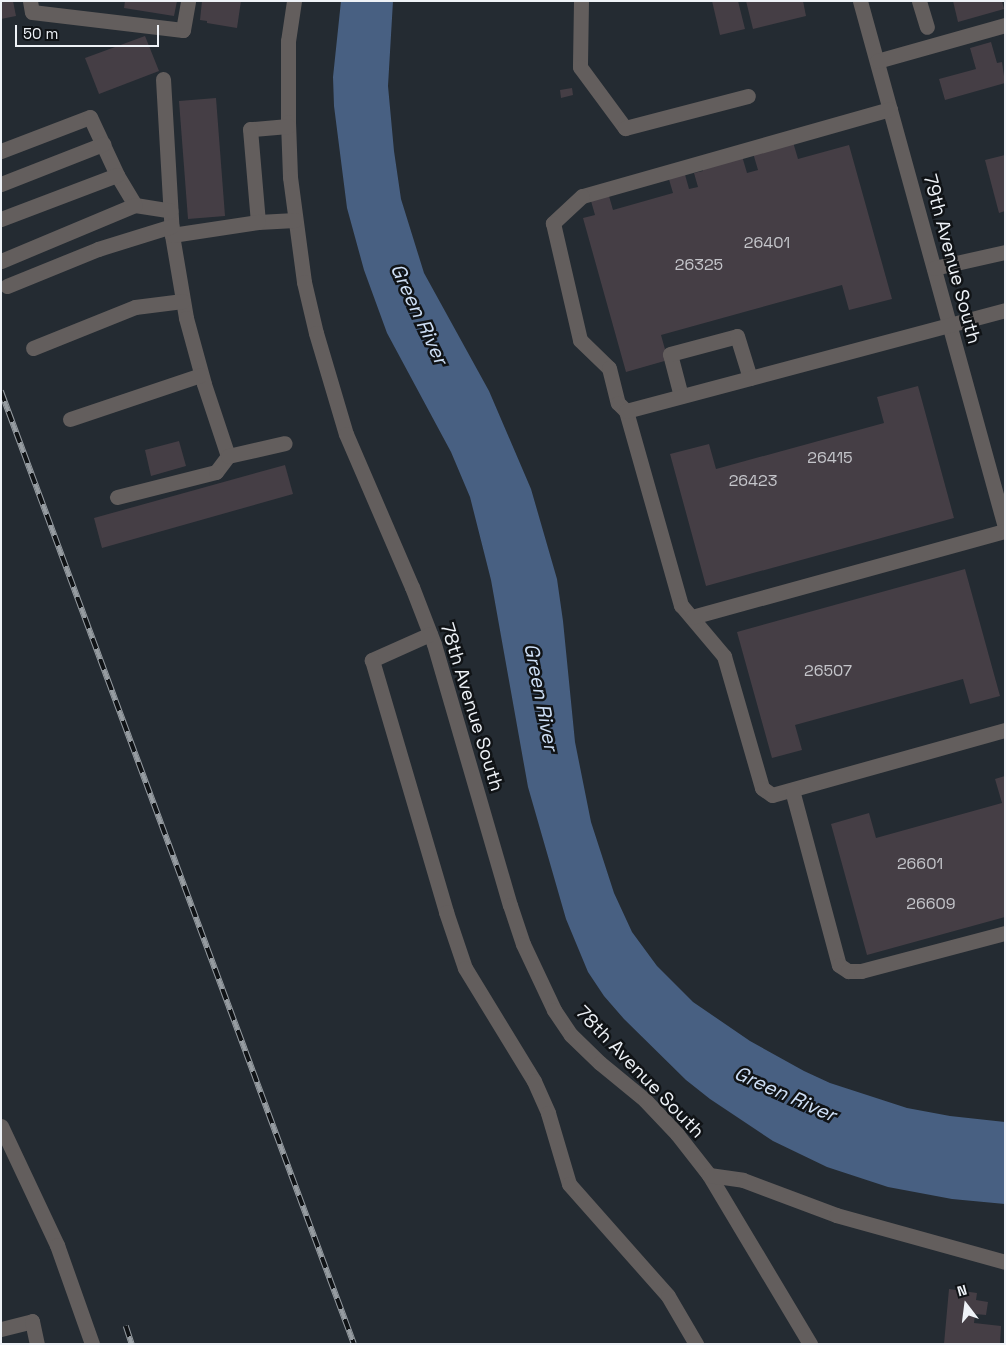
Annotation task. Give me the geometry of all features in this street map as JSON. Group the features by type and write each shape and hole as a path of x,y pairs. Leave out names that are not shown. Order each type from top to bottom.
{"street":[{"path":"30,1 32,12 184,30 188,1"},
{"name":"78th Avenue South","path":"294,1 288,41 288,126 295,220 304,282 316,333 346,434 412,587 430,634 510,905 534,970 554,1010 571,1035 600,1063 645,1100 677,1134 709,1174 810,1344"},
{"path":"581,1 580,67 625,128 748,96"},
{"name":"79th Avenue South","path":"860,1 1005,529"},
{"path":"919,1 926,27"},
{"path":"877,61 1005,25"},
{"path":"163,79 172,224 183,301 201,375 228,456"},
{"path":"890,109 582,196 553,223 580,340 609,368 618,403 626,410 676,589 682,605 724,656 762,788 772,795 1005,730"},
{"path":"1,151 90,116 117,175 135,205 172,224"},
{"path":"258,222 250,129 288,126"},
{"path":"1,184 103,144"},
{"path":"1,219 117,175"},
{"path":"1,261 135,205"},
{"path":"7,286 98,250 172,224 295,220"},
{"path":"934,268 1005,252"},
{"path":"32,348 135,307 183,301"},
{"path":"626,410 1004,312"},
{"path":"681,396 670,354 737,336 750,378"},
{"path":"70,419 201,375"},
{"path":"117,497 216,472 228,456 285,443"},
{"path":"692,617 1005,529"},
{"path":"430,634 372,660 446,912 465,968 534,1081 548,1113 568,1184 668,1296 696,1344"},
{"path":"792,790 839,966 848,971 861,971 1005,934"},
{"path":"1,1126 57,1244 92,1344"},
{"path":"709,1174 743,1180 836,1215 977,1252 1004,1263"},
{"path":"1,1329 32,1321 38,1344"}],"water":[{"name":"Green River","path":"341,1 393,1 388,86 401,199 424,273 489,391 531,489 557,579 575,742 591,822 614,893 632,932 657,966 693,1002 750,1041 804,1071 830,1083 907,1108 950,1116 1005,1122 1005,1204 952,1199 888,1187 827,1167 773,1141 710,1099 686,1080 624,1019 604,996 588,972 566,919 528,787 491,580 470,497 451,452 387,333 364,270 347,208 334,106 333,77"}],"building":[{"path":"1,1 13,1 16,16 1,19"},
{"path":"125,1 177,1 174,16 124,8"},
{"path":"202,1 241,1 237,28 200,20"},
{"path":"712,1 738,1 745,29 720,35"},
{"path":"746,1 803,1 806,16 753,29"},
{"path":"953,1 1002,1 1004,9 958,22"},
{"path":"145,36 159,71 99,94 85,58"},
{"path":"991,42 997,63 1002,62 1005,83 945,100 939,79 976,69 970,48"},
{"path":"572,88 573,95 561,98 560,90"},
{"path":"216,98 225,216 188,219 179,101"},
{"path":"793,142 798,159 849,145 892,299 849,310 842,285 661,335 668,360 626,372 583,218 595,215 591,201 609,196 613,210 673,193 668,176 684,171 689,189 698,187 694,173 703,171 702,167 742,156 747,173 758,170 753,153"},
{"path":"1005,155 1005,211 999,213 985,160"},
{"path":"918,386 954,518 706,586 670,454 709,444 716,469 884,423 877,397"},
{"path":"179,441 186,466 151,476 145,450"},
{"path":"285,465 293,494 102,548 94,518"},
{"path":"965,569 1000,696 970,704 963,679 795,725 802,750 772,758 737,632"},
{"path":"1005,776 1005,917 867,955 831,824 869,813 876,838 1002,803 995,779"},
{"path":"949,1289 977,1293 976,1300 988,1302 986,1315 975,1314 974,1323 1001,1326 1000,1344 944,1344"}],"railway":[{"path":"1,391 354,1344"},
{"path":"126,1326 132,1344"}]}
